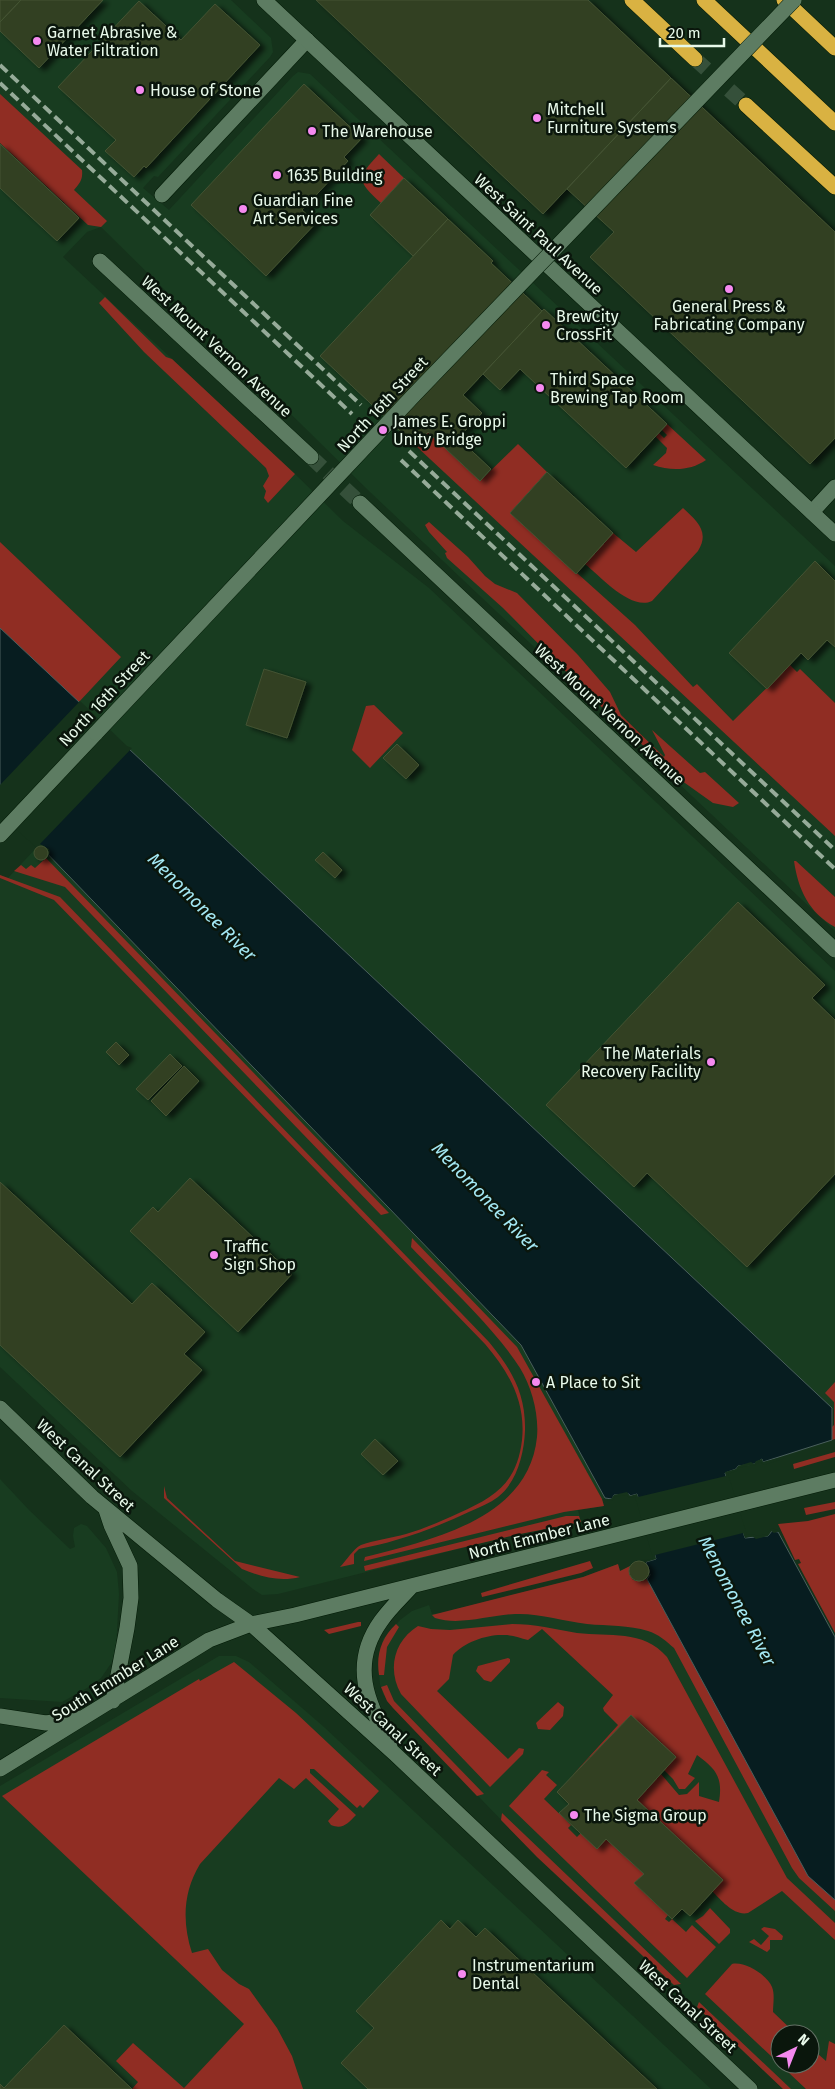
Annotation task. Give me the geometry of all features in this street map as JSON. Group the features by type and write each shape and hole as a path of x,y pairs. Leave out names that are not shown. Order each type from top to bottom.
{"highway":[{"path":"632,0 696,59"},
{"path":"704,0 833,121"},
{"path":"784,0 835,48"},
{"path":"746,105 835,187"}],"street":[{"name":"West Saint Paul Avenue","path":"264,0 835,534"},
{"name":"North 16th Street","path":"0,835 414,395 794,0"},
{"path":"162,195 307,40"},
{"name":"West Mount Vernon Avenue","path":"100,261 311,457"},
{"path":"812,512 835,488"},
{"name":"West Mount Vernon Avenue","path":"360,503 835,950"},
{"name":"West Canal Street","path":"0,1408 106,1509 217,1600 251,1624 395,1754 750,2089"},
{"name":"North Emmber Lane","path":"251,1624 295,1615 835,1480"},
{"path":"106,1509 110,1525 130,1566 131,1598 113,1701"},
{"path":"395,1754 370,1703 365,1685 364,1669 367,1647 374,1632 412,1586"},
{"name":"South Emmber Lane","path":"0,1769 209,1640 251,1624"},
{"path":"0,1716 46,1723 85,1718"}],"shaded area":[{"path":"0,0 231,0 271,38 273,52 158,177 154,176 143,188 169,210 293,76 298,72 310,74 835,566 835,931 370,492 101,227 87,232 63,257 343,521 429,588 835,971 835,1411 0,628"},
{"path":"0,94 82,170 81,181 74,190 107,221 101,227 88,225 0,143"},
{"path":"379,154 404,178 381,203 367,189 362,179 363,174"},
{"path":"105,297 166,357 172,359 295,474 268,503 264,498 266,491 263,486 269,476 266,468 144,352 99,303"},
{"path":"667,424 706,460 700,464 680,469 653,465 666,453 667,448 656,437 659,433 664,438 667,435 662,430"},
{"path":"428,432 480,481 518,444 547,472 510,513 635,625 693,687 697,684 733,721 790,665 797,672 800,669 835,703 835,836 416,446"},
{"path":"683,508 700,527 703,538 701,544 698,551 652,601 644,603 626,597 585,564 613,533 636,552"},
{"path":"429,522 468,557 485,576 495,584 517,593 578,655 610,692 621,715 664,757 665,755 652,730 700,773 705,772 739,803 733,807 713,803 678,778 592,698 503,608 447,558 445,553 447,552 425,525"},
{"path":"0,542 121,657 78,703 0,628"},
{"path":"374,705 403,733 370,768 352,750 366,706"},
{"path":"39,845 521,1345 605,1498 602,1499 604,1506 578,1510 581,1522 515,1535 278,1594 262,1595 132,1491 0,1367 0,875 8,878"},
{"path":"46,858 389,1213 381,1215 65,887 14,871 21,865 26,869 31,865 35,868"},
{"path":"794,861 835,897 835,927 818,915 806,899 798,881"},
{"path":"0,875 60,897 489,1342 516,1383 525,1418 521,1458 515,1476 505,1491 498,1497 425,1531 359,1549 354,1554 354,1564 340,1567 352,1552 361,1545 406,1534 432,1525 472,1507 502,1487 515,1467 522,1440 523,1426 521,1413 514,1388 501,1365 485,1344 54,900 0,878"},
{"path":"412,1238 517,1347 602,1499 604,1506 564,1512 364,1561 365,1557 419,1543 446,1533 473,1521 496,1507 516,1488 530,1465 537,1437 534,1401 520,1368 483,1321 411,1247"},
{"path":"835,1382 835,1439 832,1440 834,1402 825,1393"},
{"path":"835,1452 835,1457 794,1469 793,1464"},
{"path":"0,1479 70,1549 75,1547 74,1528 81,1524 87,1526 106,1548 117,1572 119,1594 116,1649 112,1662 101,1678 62,1702 0,1698"},
{"path":"164,1486 167,1498 235,1561 300,1577 271,1578 242,1569 164,1498"},
{"path":"835,1502 835,1509 806,1515 804,1508"},
{"path":"835,1514 835,1633 798,1564 801,1563 799,1559 795,1560 778,1524 808,1521"},
{"path":"566,1516 579,1516 581,1522 515,1535 365,1571 364,1566"},
{"path":"590,1561 593,1568 581,1573 482,1597 481,1593"},
{"path":"618,1564 620,1571 630,1566 632,1579 636,1581 647,1579 808,1875 835,1900 835,2089 783,2089 537,1857 393,1708 383,1694 380,1684 378,1662 383,1639 400,1620 412,1611 429,1605 432,1614 583,1577"},
{"path":"618,1564 620,1571 630,1566 632,1579 636,1581 647,1579 808,1875 835,1900 835,1911 799,1878 792,1868 674,1648 662,1638 652,1632 641,1629 587,1624 533,1615 515,1614 454,1621 435,1618 432,1615 583,1577"},
{"path":"361,1622 361,1626 329,1634 324,1630"},
{"path":"396,1624 399,1627 387,1647 384,1675 379,1675 378,1661 383,1641"},
{"path":"512,1624 577,1633 625,1636 647,1642 658,1648 667,1657 787,1878 835,1923 835,1940 782,1891 748,1913 733,1910 712,1891 723,1880 637,1800 661,1774 679,1795 687,1794 699,1782 699,1796 719,1802 720,1786 717,1774 697,1755 688,1774 695,1778 685,1789 679,1789 664,1770 676,1757 590,1757 570,1778 618,1725 603,1708 613,1695 542,1629 528,1640 498,1635 484,1637 463,1646 453,1655 449,1679 437,1691 508,1759 519,1748 524,1749 523,1754 490,1787 401,1694 394,1675 395,1656 403,1639 418,1626 450,1630"},
{"path":"219,1656 236,1656 249,1662 324,1727 711,2089 0,2089 0,1786"},
{"path":"508,1658 510,1662 491,1682 484,1680 476,1671 478,1666"},
{"path":"234,1662 296,1713 379,1791 363,1808 360,1805 357,1808 314,1769 310,1769 310,1773 356,1815 345,1825 339,1827 331,1825 328,1821 339,1809 306,1778 294,1789 279,1778 200,1864 187,1896 186,1919 192,1953 208,1949 222,1970 239,1984 249,1989 277,2028 292,2056 303,2089 132,2089 138,2082 116,2061 133,2043 184,2088 244,2024 2,1796 199,1679 200,1681"},
{"path":"387,1685 394,1701 484,1794 477,1796 393,1708 387,1701 381,1687"},
{"path":"558,1702 564,1707 563,1716 550,1730 538,1729 536,1723"},
{"path":"542,1770 549,1772 546,1775 557,1785 544,1799 571,1825 568,1828 577,1837 581,1833 597,1849 606,1839 644,1874 635,1884 668,1915 665,1919 669,1922 672,1919 686,1932 692,1925 716,1947 687,1978 509,1806"},
{"path":"502,1813 681,1984 674,1985 537,1857 501,1820"},
{"path":"710,1908 730,1929 730,1933 719,1944 695,1921"},
{"path":"764,1927 775,1929 783,1936 782,1940 770,1940 770,1949 767,1952 749,1942 754,1939 761,1945 769,1936 761,1929"},
{"path":"732,1964 749,1967 761,1974 769,1982 773,1990 773,2012 786,2024 770,2024 770,2055 705,1994"},
{"path":"699,2002 770,2069 770,2074 775,2074 791,2089 783,2089 697,2007"},
{"path":"829,2041 835,2044 835,2089 806,2089 790,2074 820,2074 820,2056 826,2061"}],"water":[{"name":"Menomonee River","path":"0,628 832,1408 832,1440 763,1462 762,1459 754,1464 738,1466 736,1469 725,1473 745,1538 768,1536 772,1531 778,1532 835,1637 835,1900 808,1876 647,1579 650,1575 646,1562 656,1559 637,1494 630,1496 629,1494 614,1495 612,1499 605,1498 521,1345 39,845 0,811"}],"pier":[{"path":"80,701 127,746 132,748 40,844 49,849 50,853 47,857 0,815 0,785"},
{"path":"786,1456 786,1458 764,1465 760,1462 754,1466 739,1468 737,1471 728,1474 747,1535 753,1534 757,1536 766,1534 772,1528 780,1531 774,1533 771,1531 768,1536 756,1539 752,1536 745,1538 743,1533 655,1555 656,1559 646,1562 650,1575 644,1580 647,1574 644,1561 653,1558 635,1497 629,1498 626,1495 615,1497 612,1501 603,1499 611,1499 614,1495 627,1492 630,1496 637,1494 638,1497 726,1476 725,1472 751,1462 754,1464 762,1459 763,1462"}],"building":[{"path":"0,0 21,0 0,22"},
{"name":"Garnet Abrasive & Water Filtration","path":"21,0 103,0 39,68 0,31 0,22"},
{"name":"Mitchell Furniture Systems","path":"316,0 588,0 671,78 543,214"},
{"name":"House of Stone","path":"139,1 181,40 215,4 260,45 146,168 144,166 134,177 105,151 116,140 58,87"},
{"name":"General Press & Fabricating Company","path":"671,78 835,232 835,438 810,464 590,257 614,232 567,189"},
{"name":"1635 Building","path":"304,84 362,138 344,157 348,161 302,210 316,223 266,276 191,205"},
{"path":"0,144 79,218 57,241 0,188"},
{"path":"404,178 448,219 413,256 370,215"},
{"path":"448,219 542,311 463,395 482,413 458,438 491,469 480,481 428,432 416,446 320,356"},
{"path":"544,309 667,424 626,468 520,369 500,390 483,374"},
{"path":"547,472 613,533 576,574 510,513"},
{"path":"815,561 835,581 835,647 827,640 808,660 801,653 767,689 729,653"},
{"path":"264,669 306,682 287,738 246,725"},
{"path":"397,744 419,765 406,779 383,758"},
{"path":"38,846 44,846 48,853 44,860 38,860 34,856 34,850"},
{"path":"323,852 342,870 335,878 315,860"},
{"name":"The Materials Recovery Facility","path":"738,902 825,985 812,998 835,1020 835,1174 747,1267 647,1173 634,1187 546,1105"},
{"path":"116,1042 129,1055 119,1065 106,1052"},
{"path":"170,1054 182,1066 148,1100 136,1089"},
{"path":"184,1066 199,1081 166,1116 151,1101"},
{"name":"Traffic Sign Shop","path":"190,1178 292,1274 238,1332 130,1231 153,1207 158,1212"},
{"path":"0,1182 132,1304 152,1283 205,1332 184,1354 202,1370 120,1457 0,1345"},
{"path":"375,1439 398,1461 383,1475 361,1454"},
{"path":"639,1561 646,1564 649,1571 646,1578 639,1581 632,1578 629,1571 632,1564"},
{"path":"631,1715 676,1757 637,1800 723,1880 690,1916 682,1909 672,1919 634,1883 644,1874 606,1839 597,1849 559,1813 569,1804 557,1792"},
{"name":"Instrumentarium Dental","path":"441,1920 450,1929 458,1920 476,1937 485,1928 657,2089 368,2089 341,2063 374,2028 356,2011"},
{"path":"64,2025 132,2089 0,2089 0,2084 4,2088"}],"tunnel":[{"path":"695,59 746,105"},
{"path":"311,457 360,503"}],"railway":[{"path":"0,65 361,405"},
{"path":"0,83 352,414"},
{"path":"409,451 835,850"},
{"path":"401,460 835,869"}],"place":[{"name":"Garnet Abrasive & Water Filtration","path":"37,41"},
{"name":"House of Stone","path":"140,90"},
{"name":"Mitchell Furniture Systems","path":"537,118"},
{"name":"The Warehouse","path":"312,131"},
{"name":"1635 Building","path":"277,175"},
{"name":"Guardian Fine Art Services","path":"243,209"},
{"name":"General Press & Fabricating Company","path":"729,289"},
{"name":"BrewCity CrossFit","path":"546,325"},
{"name":"Third Space Brewing Tap Room","path":"540,388"},
{"name":"James E. Groppi Unity Bridge","path":"383,430"},
{"name":"The Materials Recovery Facility","path":"711,1062"},
{"name":"Traffic Sign Shop","path":"214,1255"},
{"name":"A Place to Sit","path":"536,1382"},
{"name":"The Sigma Group","path":"574,1815"},
{"name":"Instrumentarium Dental","path":"462,1974"}]}
